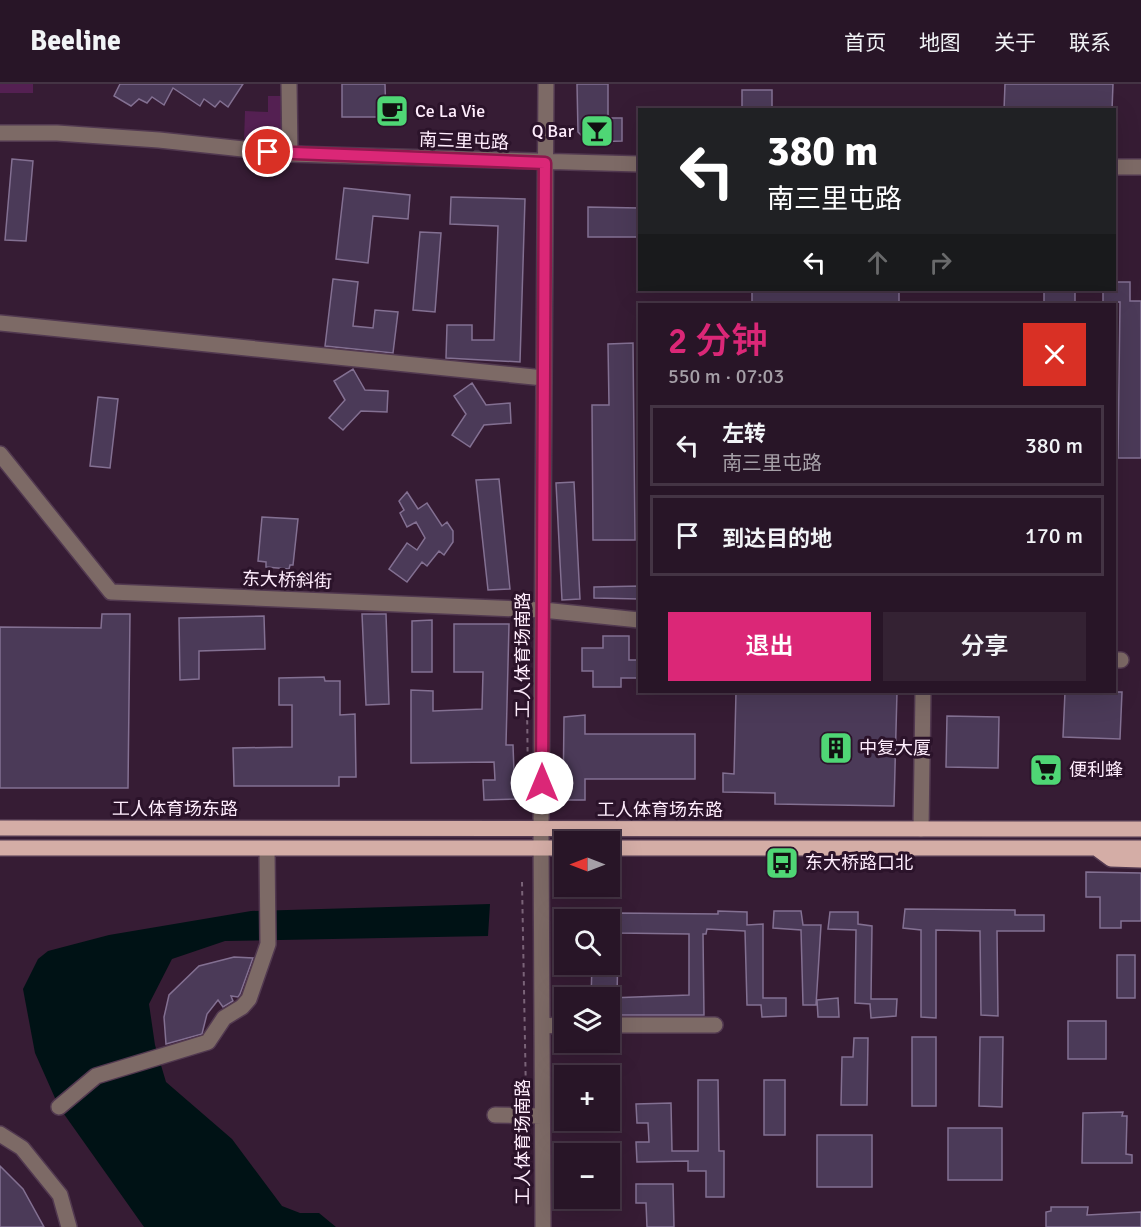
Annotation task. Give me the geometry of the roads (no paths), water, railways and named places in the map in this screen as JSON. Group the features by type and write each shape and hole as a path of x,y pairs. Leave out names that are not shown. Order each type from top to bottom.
{"main road":[{"name":"工人体育场东路","path":"0,828 1141,829"},
{"path":"0,848 554,848"},
{"path":"620,848 1141,848"},
{"path":"1095,848 1110,860 1141,860"}],"street":[{"path":"290,84 290,154"},
{"name":"工人体育场南路","path":"543,1227 541,830 546,84"},
{"name":"南三里屯路","path":"0,133 57,133 159,140 290,154 638,164"},
{"path":"1116,167 1141,167"},
{"path":"0,323 544,378"},
{"name":"东大桥斜街","path":"0,454 111,592 543,610 638,620"},
{"path":"921,830 923,693"},
{"path":"58,1107 96,1076 158,1055 208,1042 224,1018 242,1007 249,999 268,944 267,849"},
{"path":"542,1026 554,1025"},
{"path":"620,1025 716,1025"},
{"path":"495,1115 542,1116"},
{"path":"0,1134 22,1148 60,1195 69,1227"}],"place":[{"name":"Ce La Vie","path":"392,111"},
{"name":"Q Bar","path":"597,131"},
{"name":"中复大厦","path":"836,748"},
{"name":"便利蜂","path":"1046,770"},
{"name":"东大桥路口北","path":"782,863"}]}
